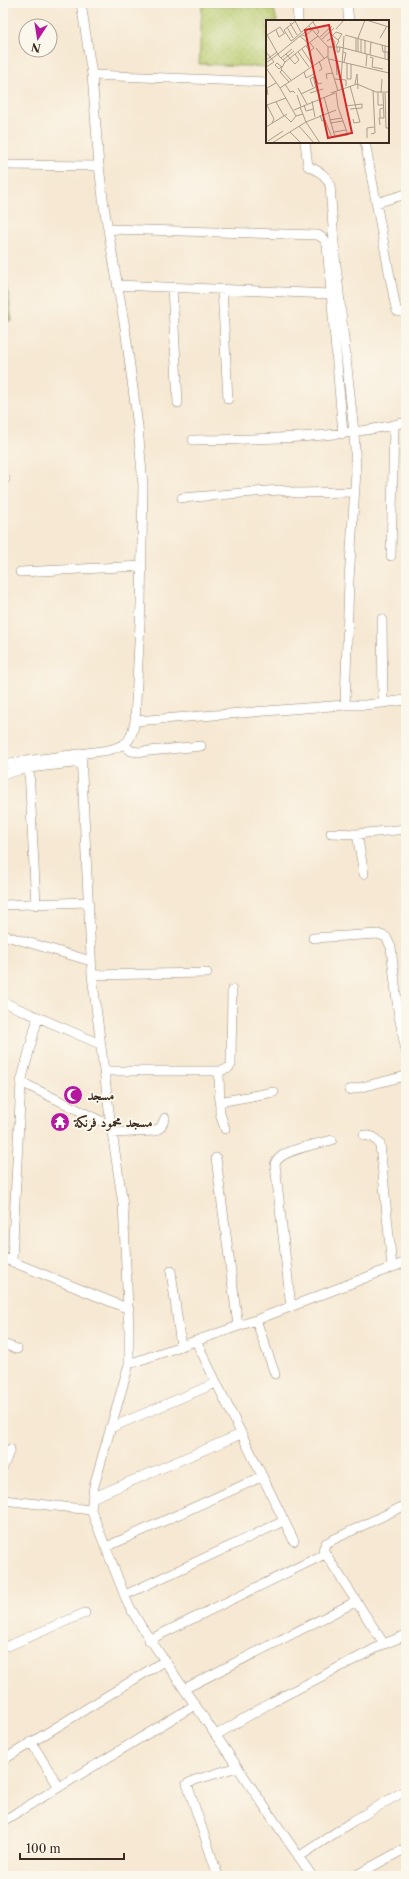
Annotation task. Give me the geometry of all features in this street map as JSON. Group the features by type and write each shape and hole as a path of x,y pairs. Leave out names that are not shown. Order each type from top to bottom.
{"street":[{"path":"3,774 82,758 124,745 132,737 135,721 142,566 143,485 135,399 99,166 92,75 81,3"},
{"path":"297,3 298,20"},
{"path":"347,3 349,20"},
{"path":"92,75 266,82"},
{"path":"305,143 308,166 326,176 330,185 336,264 354,432 356,471 345,705"},
{"path":"365,143 396,304 398,311 406,313"},
{"path":"3,165 99,166"},
{"path":"376,203 406,194"},
{"path":"108,229 318,235 324,239 327,246 343,434"},
{"path":"117,285 330,294"},
{"path":"172,287 178,403"},
{"path":"222,289 228,400"},
{"path":"193,440 243,440 343,434 406,422"},
{"path":"390,556 394,425"},
{"path":"182,498 279,490 297,492 354,492"},
{"path":"20,572 142,566"},
{"path":"382,619 383,703"},
{"path":"135,721 383,703 406,700"},
{"path":"124,745 131,751 139,752 201,746"},
{"path":"3,764 82,758"},
{"path":"82,758 87,902 92,975 111,1129 123,1204 129,1310 128,1364 92,1498 91,1510 124,1595 149,1640 300,1856 312,1876"},
{"path":"29,768 36,905"},
{"path":"331,833 357,834 406,829"},
{"path":"357,834 364,874"},
{"path":"3,905 87,902"},
{"path":"314,938 378,934 386,937 390,947 398,1011 406,1051"},
{"path":"3,935 91,961"},
{"path":"92,975 207,973"},
{"path":"104,1071 219,1071 228,1069 231,1065 232,990"},
{"path":"3,1002 100,1044"},
{"path":"12,1262 21,1082 38,1017"},
{"path":"219,1071 220,1113 225,1129"},
{"path":"349,1090 406,1076"},
{"path":"21,1082 111,1129 156,1131 161,1126 165,1118"},
{"path":"219,1102 274,1092"},
{"path":"364,1135 373,1137 380,1144 392,1267"},
{"path":"291,1307 275,1164 276,1160 284,1153 332,1140"},
{"path":"216,1158 238,1326"},
{"path":"3,1258 129,1310"},
{"path":"128,1364 256,1320 406,1262"},
{"path":"171,1271 181,1346"},
{"path":"256,1320 276,1374"},
{"path":"196,1341 261,1477 294,1541"},
{"path":"3,1344 17,1349"},
{"path":"110,1428 216,1383"},
{"path":"92,1498 241,1434"},
{"path":"3,1467 10,1449"},
{"path":"106,1547 261,1477"},
{"path":"3,1500 91,1510"},
{"path":"384,1644 355,1602 323,1550 326,1543 406,1505"},
{"path":"124,1595 284,1521"},
{"path":"149,1640 325,1554"},
{"path":"184,1689 355,1602"},
{"path":"3,1646 8,1646 85,1613"},
{"path":"216,1735 272,1702 384,1644 405,1637"},
{"path":"3,1760 164,1661"},
{"path":"3,1821 195,1705"},
{"path":"31,1742 59,1787"},
{"path":"218,1876 187,1784 195,1780 237,1767"},
{"path":"300,1856 353,1821 406,1790"},
{"path":"355,1876 406,1848"}],"green space":[{"path":"202,5 274,9 277,20 266,20 266,67 199,64"},
{"path":"3,254 12,321 3,321"}],"place":[{"name":"مسجد","path":"73,1095"},
{"name":"مسجد محمود فرنكة","path":"60,1122"}]}
